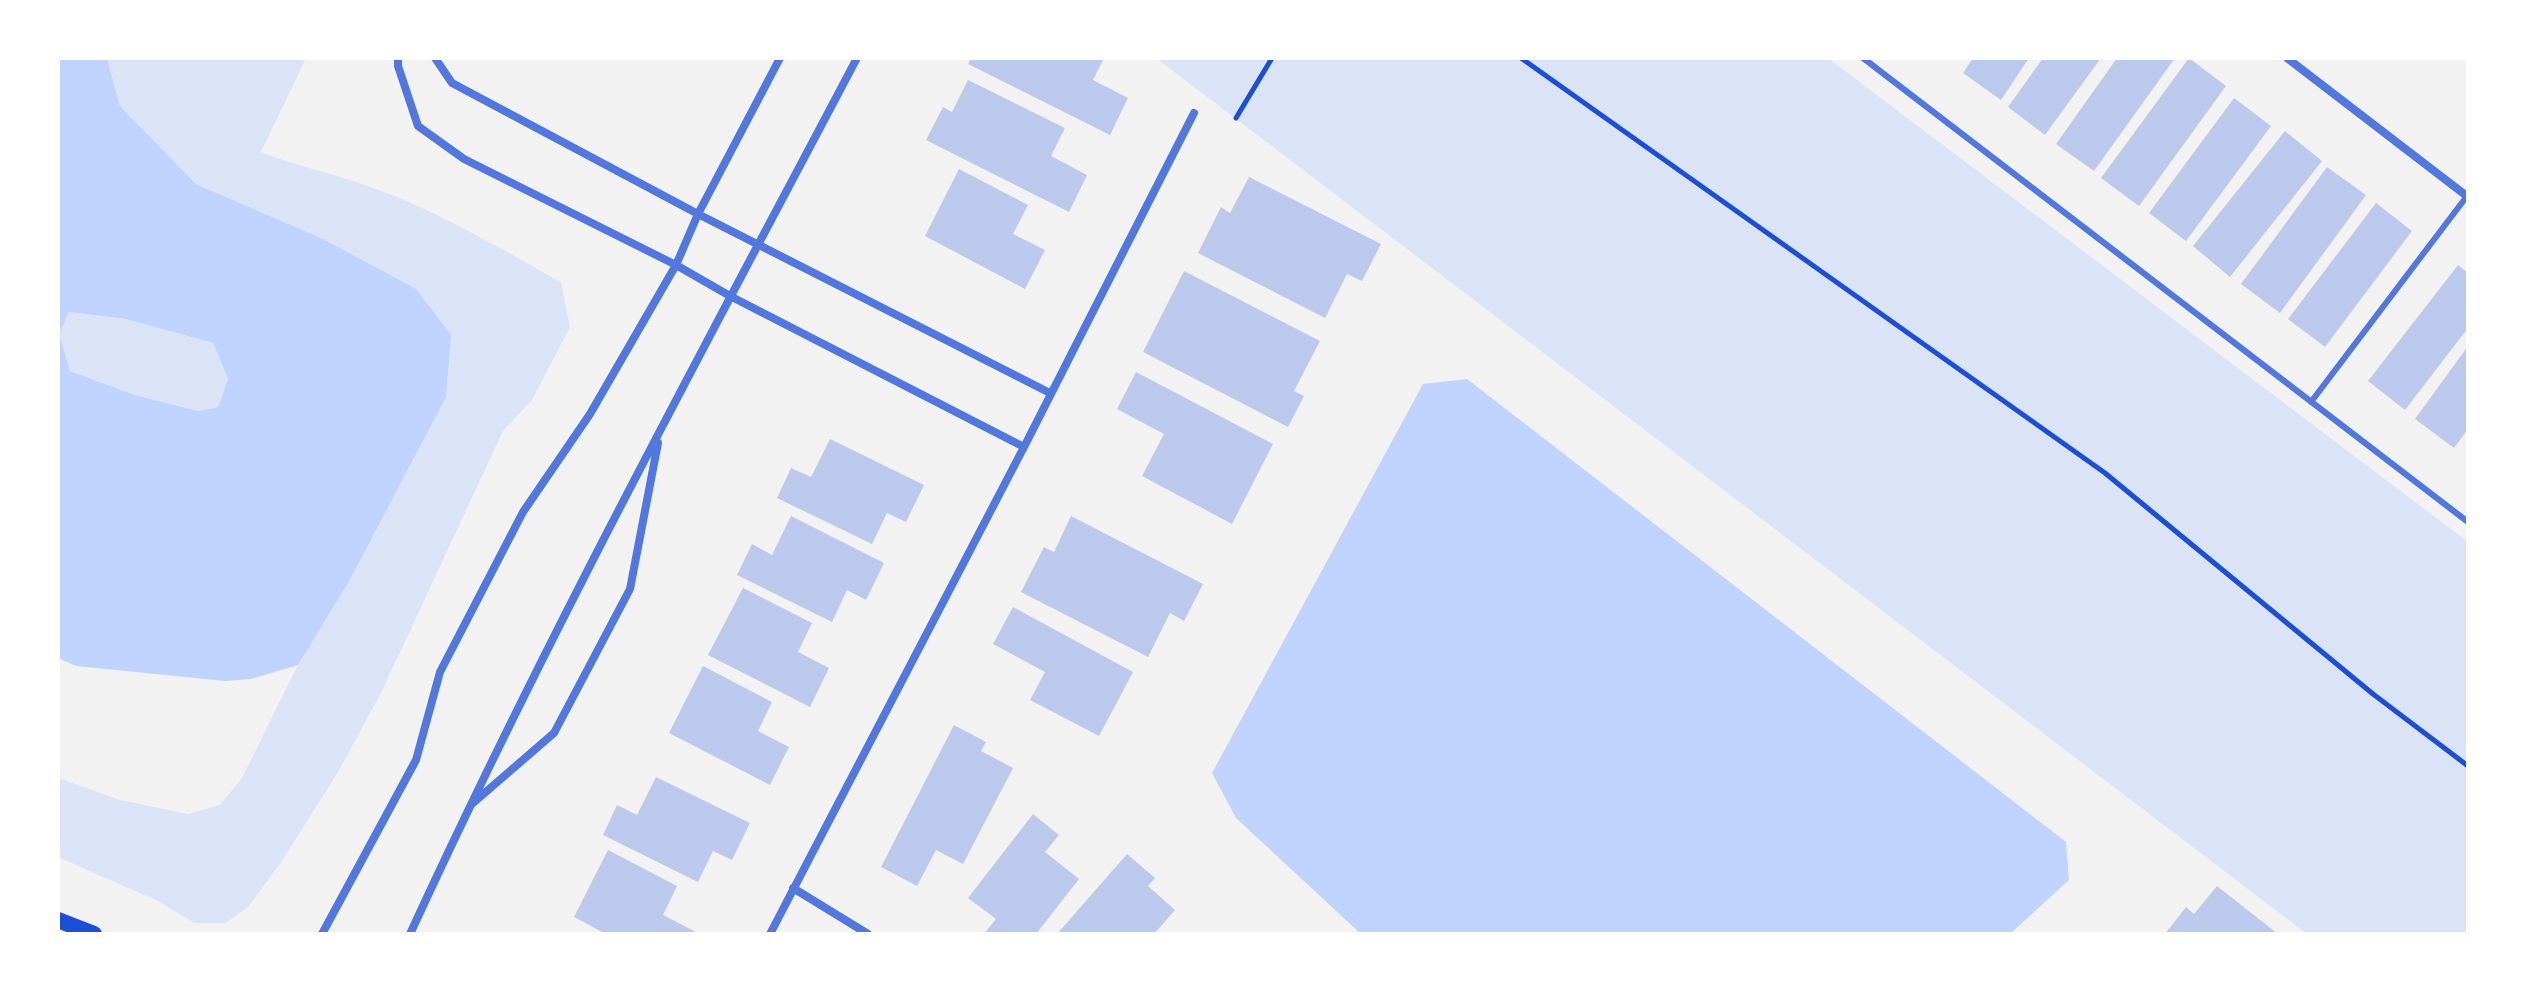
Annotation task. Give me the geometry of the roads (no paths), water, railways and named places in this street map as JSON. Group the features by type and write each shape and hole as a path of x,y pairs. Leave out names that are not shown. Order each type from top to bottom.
{"main road":[{"path":"58,920 94,934"}],"street":[{"path":"398,58 418,126 464,159 676,265 730,296 1024,447"},
{"path":"435,58 452,83 698,214 1050,393"},
{"path":"322,934 416,760 440,672 523,512 590,414 676,265 698,214 780,58"},
{"path":"410,934 469,806 730,296 857,58"},
{"path":"2287,58 2468,196"},
{"path":"770,934 1194,113"},
{"path":"469,806 554,733 630,589 660,435"},
{"path":"793,888 868,934"}],"lane":[{"path":"1863,58 2468,522"},
{"path":"2311,402 2468,196"}],"water":[{"path":"58,58 107,58 120,106 196,184 323,239 416,289 451,335 446,397 347,585 298,665 251,679 225,681 76,666 58,658","holes":["69,312 126,319 213,343 228,379 218,407 198,411 135,395 70,371 59,334"]},
{"path":"1467,379 2066,842 2069,880 2010,934 1361,934 1236,818 1212,773 1423,384"}]}
